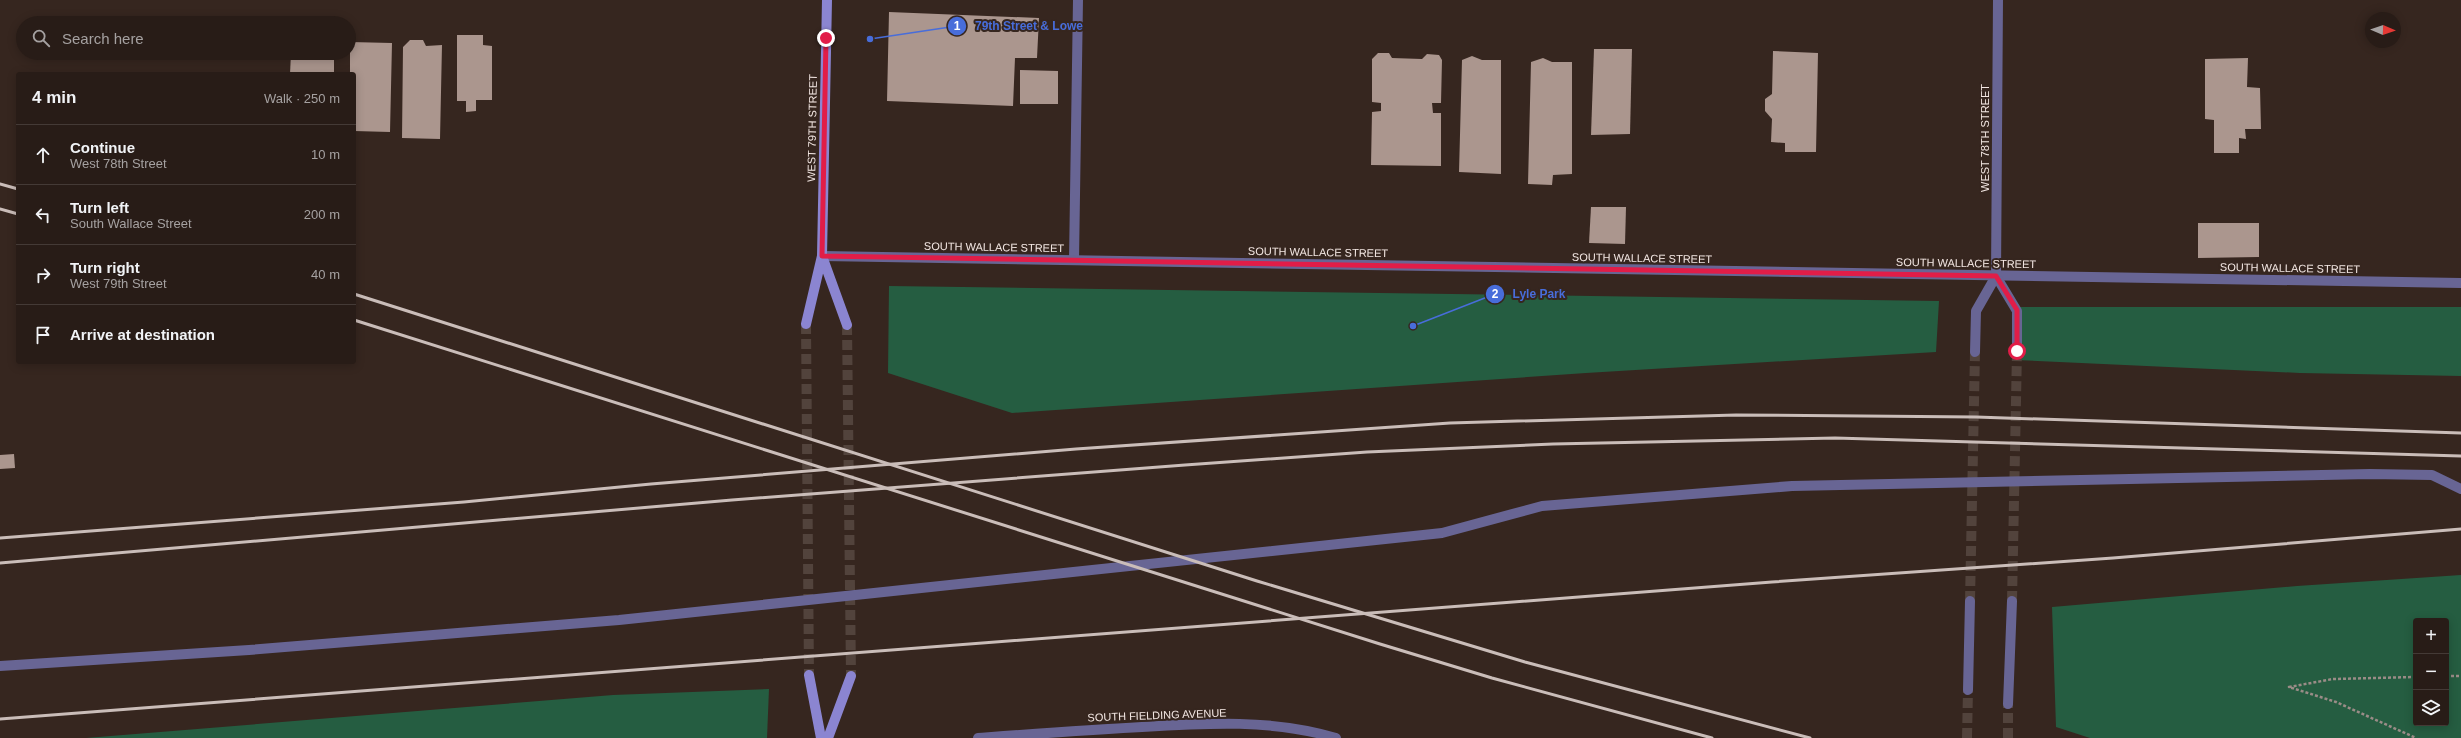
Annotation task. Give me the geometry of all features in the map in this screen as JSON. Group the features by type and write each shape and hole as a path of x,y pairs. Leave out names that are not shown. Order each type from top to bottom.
{"main road":[{"name":"WEST 79TH STREET","path":"806,324 822,256 827,0"},
{"name":"WEST 79TH STREET","path":"822,256 847,325"},
{"path":"809,675 822,738"},
{"path":"828,738 851,676"}],"street":[{"path":"1074,260 1078,0"},
{"name":"WEST 78TH STREET","path":"1996,276 1998,0"},
{"name":"SOUTH WALLACE STREET","path":"822,256 2461,283"},
{"path":"1975,352 1976,310 1996,276 2017,310 2017,351"},
{"path":"0,666 249,650 619,620 1442,533 1542,506 1792,486 2370,474 2432,475 2461,489"},
{"path":"1968,690 1970,601"},
{"path":"2008,704 2012,601"},
{"name":"SOUTH FIELDING AVENUE","path":"978,738 1080,734 1209,723 1270,725 1319,733 1336,738"}],"path":[{"path":"2449,676 2461,676"},
{"path":"2413,677 2333,679 2289,687 2336,702 2416,738"}],"green space":[{"path":"889,286 1939,301 1936,352 1586,373 1012,413 888,373"},
{"path":"2018,307 2461,307 2461,376 2300,373 2016,360"},
{"path":"2461,575 2461,738 2090,738 2056,727 2052,607 2297,586"},
{"path":"769,689 767,738 86,738 613,695"}],"building":[{"path":"889,12 1039,18 1037,58 1015,58 1013,106 887,101"},
{"path":"457,35 483,35 483,45 492,46 492,100 476,100 476,111 466,112 466,101 457,101"},
{"path":"410,40 423,40 426,46 442,45 440,139 402,138 403,47"},
{"path":"356,42 392,43 390,132 356,131 356,72 350,72 350,60 356,60"},
{"path":"1594,49 1632,49 1630,134 1591,135"},
{"path":"1773,51 1818,53 1816,152 1785,152 1785,143 1771,142 1772,119 1765,111 1765,99 1772,94"},
{"path":"1378,53 1389,53 1392,58 1422,59 1427,54 1439,55 1442,60 1441,103 1432,103 1433,113 1441,113 1441,166 1371,165 1372,112 1381,111 1381,103 1372,102 1372,59"},
{"path":"1472,56 1482,60 1501,60 1501,174 1459,172 1462,60"},
{"path":"1543,58 1552,62 1572,62 1572,174 1553,175 1552,185 1528,184 1531,62"},
{"path":"2248,58 2247,87 2260,88 2261,129 2245,129 2246,139 2239,138 2239,153 2214,153 2214,120 2205,119 2205,59"},
{"path":"291,60 334,60 334,72 290,72"},
{"path":"1020,70 1058,71 1058,104 1020,104"},
{"path":"1591,207 1626,207 1625,244 1589,243"},
{"path":"2198,223 2259,223 2259,257 2198,258"},
{"path":"14,454 15,468 0,469 0,455"}],"tunnel":[{"path":"806,324 809,675"},
{"path":"847,325 851,676"},
{"path":"2012,601 2017,351"},
{"path":"1970,601 1975,352"},
{"path":"1967,738 1968,690"},
{"path":"2008,704 2008,738"}],"railway":[{"path":"0,184 16,188"},
{"path":"0,209 16,213"},
{"path":"356,295 1257,581 1525,662 1810,738"},
{"path":"356,321 1380,644 1492,678 1712,738"},
{"path":"0,538 464,502 651,484 1076,449 1450,423 1736,415 1976,417 2461,433"},
{"path":"0,563 732,500 1367,452 1553,444 1835,438 2461,456"},
{"path":"0,719 1772,582 2113,558 2461,529"}],"place":[{"name":"79th Street & Lowe","path":"870,39"},
{"name":"Lyle Park","path":"1413,326"}],"route":[{"path":"826,38 822,256 1996,276 2017,310 2017,351"}]}
